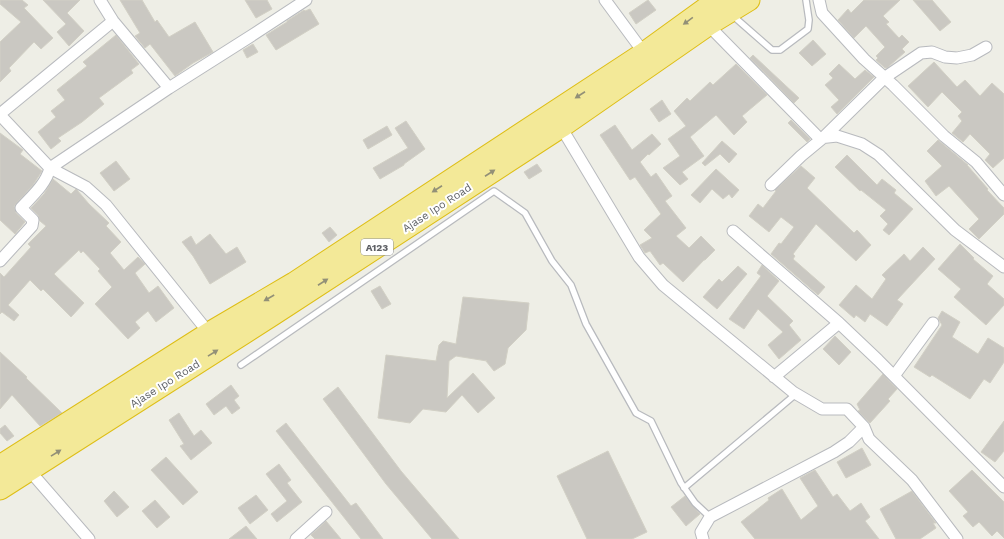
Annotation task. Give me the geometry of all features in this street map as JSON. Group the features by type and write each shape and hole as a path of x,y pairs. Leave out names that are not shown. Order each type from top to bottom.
{"highway":[{"name":"Ajase Ipo Road","path":"0,466 209,333 294,283 644,53 715,9 749,0"},
{"name":"Ajase Ipo Road","path":"0,489 274,314 561,127 715,9"}],"street":[{"path":"100,0 114,21 169,88"},
{"path":"0,261 32,226 32,220 21,208 48,177 50,168 169,88 306,0"},
{"path":"605,0 644,53"},
{"path":"819,0 822,14 864,59 893,85 944,136 976,162 1004,194"},
{"path":"715,9 819,138 838,136 862,144 879,155 955,230 1004,267"},
{"path":"114,21 0,114 50,168 86,187 106,205 209,333"},
{"path":"771,185 801,156 824,137 884,78 921,53 932,52 945,57 957,58 972,55 986,47"},
{"path":"561,127 638,257 663,285 796,394 822,409 847,409 864,427 869,439 912,480 957,539"},
{"path":"733,230 839,323 1004,486"},
{"path":"774,377 839,323"},
{"path":"894,376 933,323"},
{"path":"703,539 701,532 710,517 834,452 849,442 864,427"},
{"path":"29,470 89,539"},
{"path":"296,539 326,512"}],"lane":[{"path":"715,9 772,50 780,50 808,29 809,20 806,0"},
{"path":"241,365 494,191 525,213 552,261 571,285 586,324 636,413 651,421 684,488 695,503 710,517"},
{"path":"684,488 796,394"}],"building":[{"path":"0,0 22,0 28,5 24,8 53,38 41,49 34,42 9,68 11,71 0,82 0,42 21,22 0,4"},
{"path":"43,0 80,0 67,13 84,31 69,46 57,32 66,24"},
{"path":"120,0 142,0 155,22 157,20 169,37 195,22 213,52 193,63 175,76 150,44 145,48 135,36 140,33"},
{"path":"245,0 267,0 272,9 256,18"},
{"path":"648,0 656,10 636,24 629,13"},
{"path":"864,0 900,0 883,16 889,22 886,24 899,38 902,35 909,42 902,49 905,52 887,68 876,60 878,58 876,56 885,47 866,26 854,38 838,20 848,9 851,13"},
{"path":"913,0 932,0 951,22 940,31"},
{"path":"310,9 319,24 276,50 266,35 304,10"},
{"path":"116,35 139,64 131,70 133,73 99,98 104,104 82,122 58,138 61,141 51,149 38,132 56,117 51,111 65,100 57,90 87,66 83,62"},
{"path":"813,40 826,54 812,66 799,53"},
{"path":"253,44 258,52 247,58 243,50"},
{"path":"753,55 799,98 794,103 750,58"},
{"path":"934,62 957,87 965,80 980,96 992,83 1004,94 1004,158 993,168 985,160 990,154 970,134 963,142 952,133 962,121 958,116 962,112 942,92 928,107 908,86"},
{"path":"736,64 767,95 742,116 747,122 734,135 716,115 690,137 704,156 682,172 688,179 680,185 663,168 680,156 668,139 686,126 674,111 687,98 690,101 710,82 713,85"},
{"path":"839,64 855,79 865,70 874,77 837,114 831,107 839,100 825,85 833,78 829,74"},
{"path":"662,100 671,114 659,122 650,109"},
{"path":"791,120 810,139 807,142 788,123"},
{"path":"406,121 425,149 404,165 380,179 373,168 408,148 395,128"},
{"path":"615,125 632,150 652,134 661,144 640,162 651,177 656,173 672,196 665,201 686,228 676,236 689,248 701,236 715,250 683,282 663,263 660,265 650,251 645,253 640,245 652,238 644,230 661,214 635,177 630,180 600,135"},
{"path":"387,126 392,135 368,149 363,140"},
{"path":"0,133 23,150 20,154 42,171 33,185 14,206 16,213 25,222 15,234 0,220"},
{"path":"938,140 968,165 988,189 987,190 1004,208 1004,214 979,239 969,229 979,219 949,186 936,196 925,181 942,166 927,151"},
{"path":"722,141 737,154 729,163 720,154 705,166 702,163"},
{"path":"847,155 877,185 882,179 896,190 894,193 913,209 889,235 883,230 888,224 880,216 886,210 861,190 860,191 835,167"},
{"path":"116,161 130,179 114,191 100,173"},
{"path":"537,164 542,171 529,179 524,172"},
{"path":"801,166 815,178 807,188 854,233 857,230 871,245 856,261 816,224 793,254 795,256 793,259 825,287 818,295 771,254 794,227 781,217 769,232 749,216 758,204 763,208 776,191 775,190"},
{"path":"716,169 739,190 732,198 729,194 723,199 712,189 700,203 691,195"},
{"path":"53,179 71,194 76,189 109,223 106,226 121,242 110,253 124,270 138,257 145,264 135,273 149,293 158,286 174,308 156,322 148,311 135,322 140,328 128,339 95,304 112,287 98,271 100,269 83,251 81,253 79,250 54,274 84,303 71,317 43,289 41,291 30,280 8,305 19,315 14,321 2,312 0,314 0,273 4,277 31,247 28,244 46,226 40,221 38,215 31,208 44,194"},
{"path":"330,227 337,235 329,242 322,233"},
{"path":"210,234 226,254 237,247 246,262 210,284 193,256 182,242 191,236 196,245"},
{"path":"960,244 974,258 973,259 993,276 987,284 1004,299 1004,305 986,325 954,297 961,289 938,269"},
{"path":"923,247 935,259 897,300 903,304 887,326 870,314 865,322 856,315 854,318 839,305 856,285 872,299 886,279 882,275 904,254 910,261"},
{"path":"762,265 779,281 767,296 793,321 789,325 801,340 779,359 768,345 783,332 758,309 744,329 729,319 761,276 757,273"},
{"path":"738,266 747,274 717,309 703,297 719,279 722,282"},
{"path":"380,286 391,304 382,309 371,291"},
{"path":"463,297 529,303 526,330 508,348 505,364 494,371 487,361 456,356 449,361 447,398 473,373 495,398 478,413 462,395 446,412 423,409 410,423 378,418 386,355 436,361 439,345 443,341 456,344"},
{"path":"942,311 960,322 952,337 978,354 988,338 1004,348 1004,362 990,383 984,379 970,399 932,375 930,377 914,367 942,325 938,318"},
{"path":"835,336 851,352 839,365 823,349"},
{"path":"0,352 62,413 40,426 12,395 0,409"},
{"path":"883,374 897,389 888,399 890,401 870,423 858,411 860,410 857,404"},
{"path":"231,385 239,396 234,400 240,408 232,414 226,406 214,415 206,404"},
{"path":"338,387 401,471 459,539 432,539 386,484 323,399"},
{"path":"179,413 194,436 201,430 212,443 191,460 180,446 184,444 169,420"},
{"path":"1004,421 1004,451 995,462 981,452"},
{"path":"286,423 351,506 356,503 383,539 361,539 276,431"},
{"path":"5,425 14,436 7,441 0,433 0,429"},
{"path":"862,448 871,465 846,478 837,462"},
{"path":"608,451 647,532 632,539 587,539 557,476"},
{"path":"166,457 198,492 183,505 151,470"},
{"path":"279,464 291,480 287,483 302,502 277,522 271,514 287,501 266,474"},
{"path":"815,470 833,497 837,494 850,511 861,503 870,517 865,521 879,539 755,539 741,522 769,500 768,498 782,489 801,520 818,506 800,478"},
{"path":"972,470 1004,502 1004,538 997,531 992,536 979,522 973,527 963,516 968,512 949,491"},
{"path":"114,491 129,507 117,517 104,501"},
{"path":"912,491 936,523 933,523 936,528 920,539 896,539 880,509"},
{"path":"256,495 268,510 250,524 238,508"},
{"path":"685,496 700,514 686,526 671,507"},
{"path":"155,500 170,517 157,528 142,511"},
{"path":"326,521 341,539 315,539 311,535"},
{"path":"246,526 257,539 229,539"}]}
